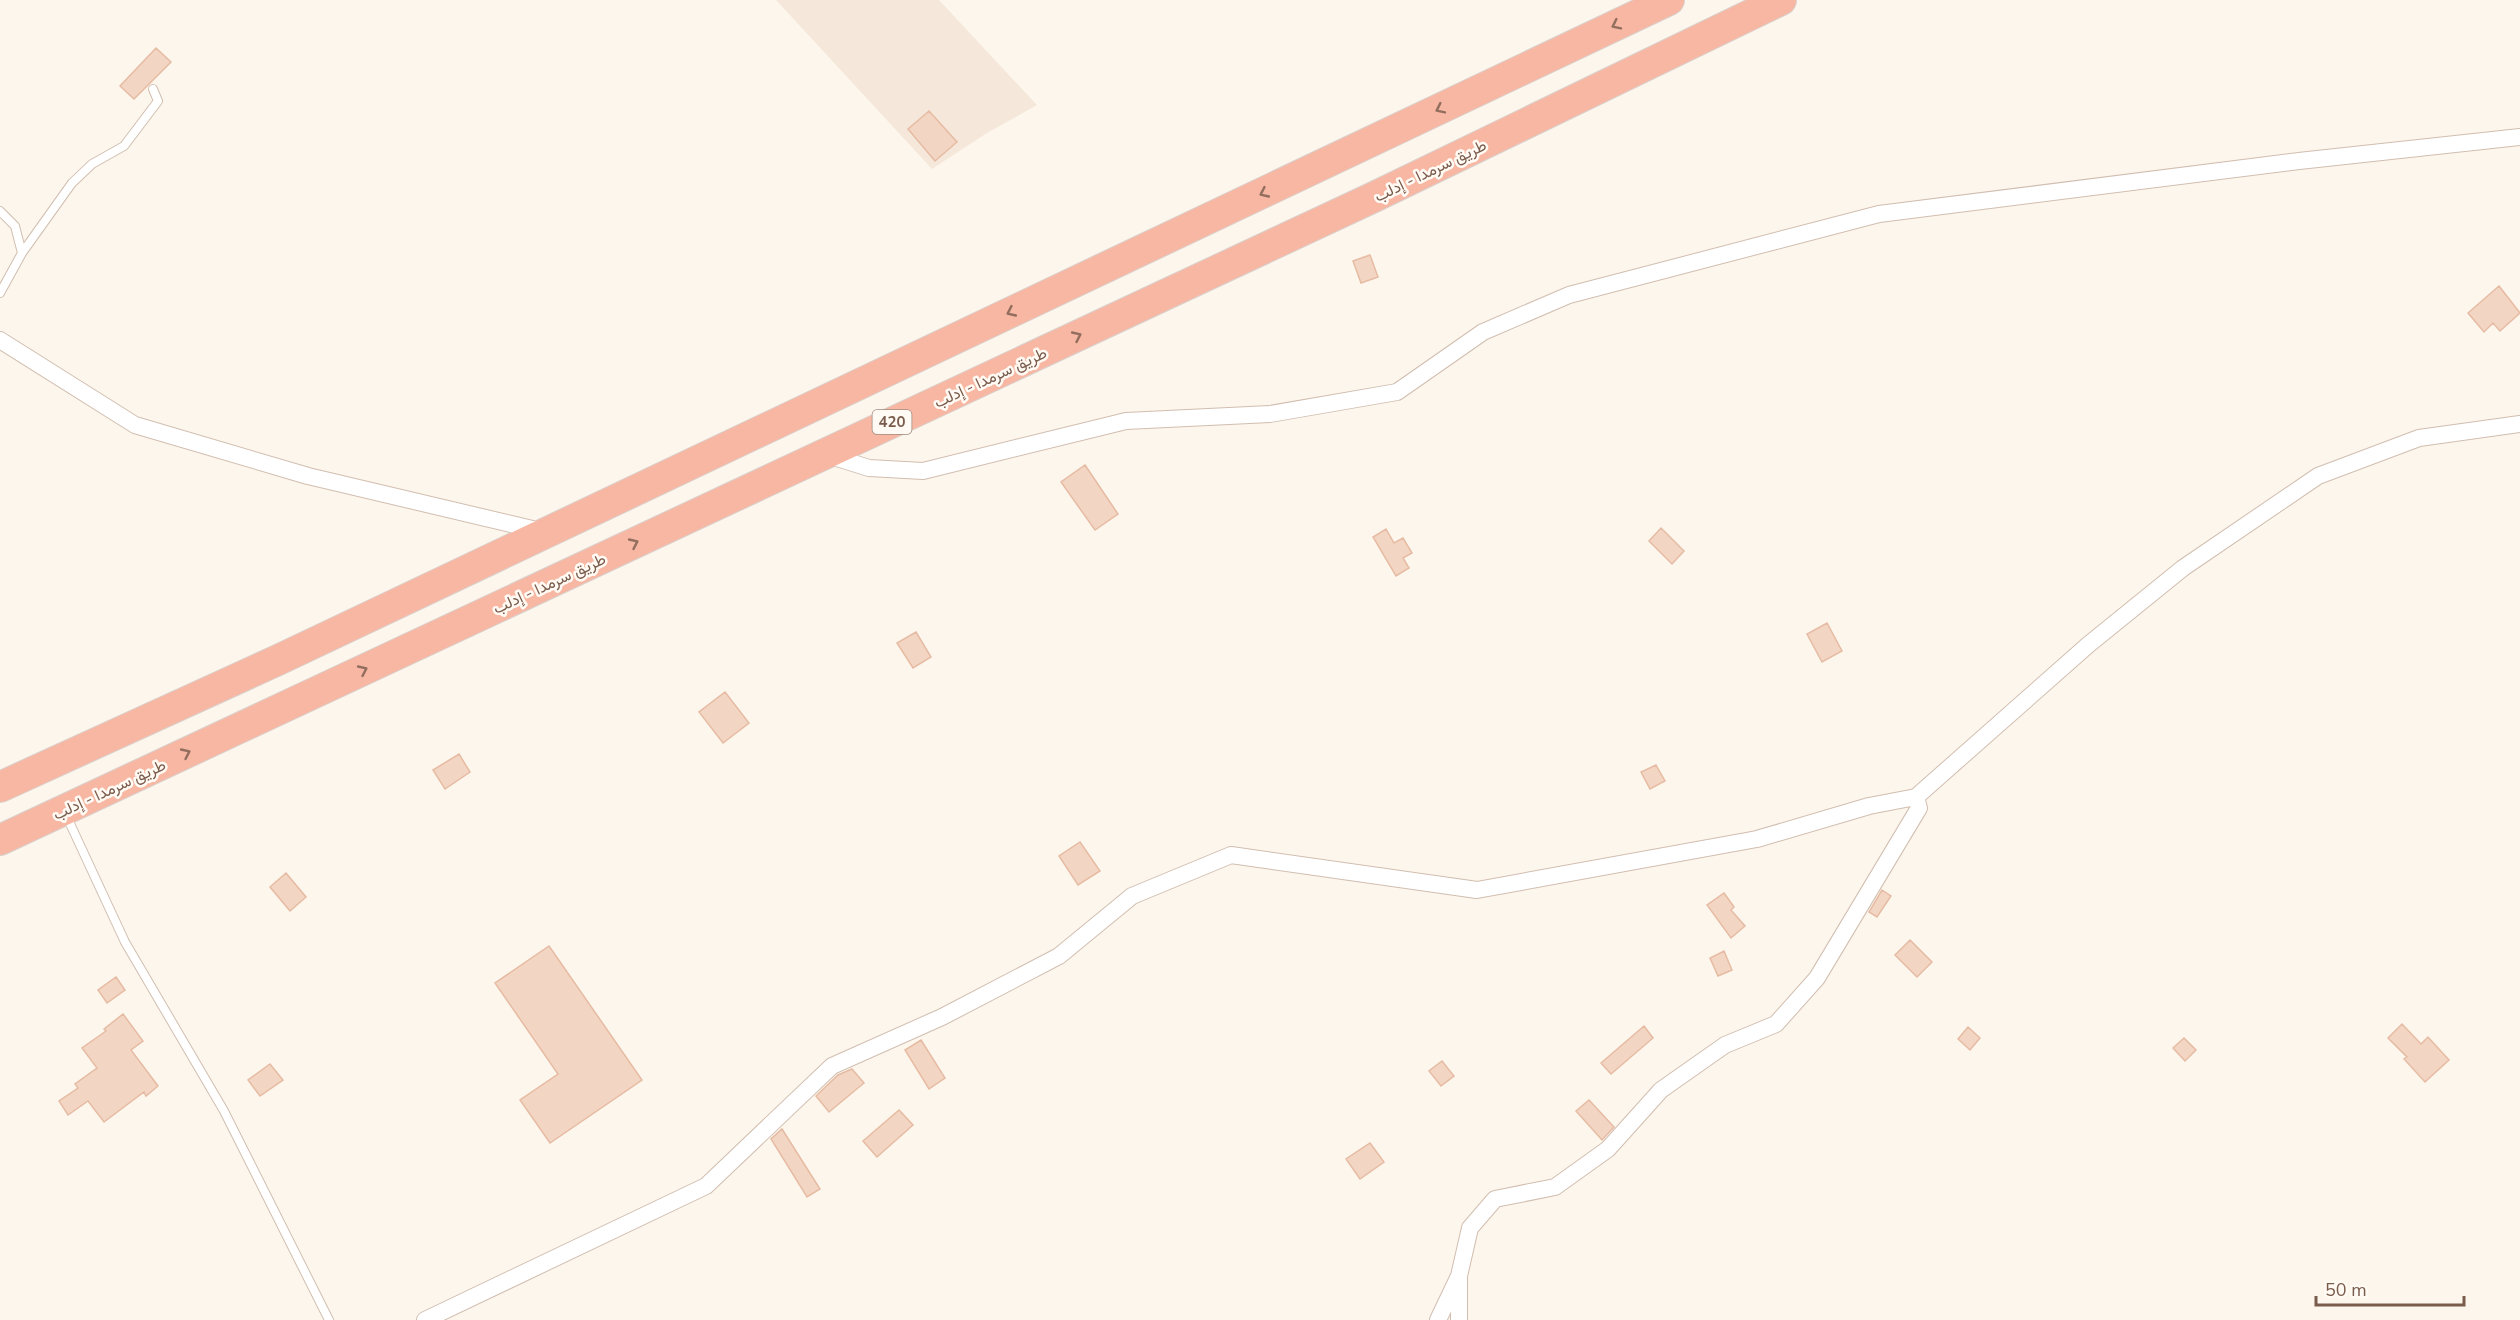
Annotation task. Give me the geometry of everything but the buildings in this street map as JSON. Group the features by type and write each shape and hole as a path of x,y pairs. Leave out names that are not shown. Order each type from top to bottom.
{"highway":[{"path":"0,787 278,660 1669,0"},
{"name":"طريق سرمدا - إدلب","path":"0,840 1374,197 1781,0"},
{"path":"1349,153 1374,197"},
{"path":"278,660 298,701"}],"street":[{"path":"824,454 869,468 923,471 1126,421 1270,414 1397,392 1483,332 1569,295 1879,214 2298,161 2520,137"},
{"path":"0,340 135,425 308,476 546,532"},
{"path":"424,1320 706,1186 832,1066 942,1017 1059,956 1132,896 1231,855 1477,890 1757,838 1869,806 1916,797 2088,645 2183,568 2318,476 2419,438 2520,423"},
{"path":"1438,1320 1459,1276 1470,1228 1495,1199 1556,1187 1608,1149 1661,1090 1725,1045 1776,1024 1817,978 1919,808 1916,797"},
{"path":"1459,1276 1459,1320"}],"lane":[{"path":"0,292 22,253 72,183 92,164 124,146 158,101 153,90"},
{"path":"0,211 15,226 22,253"},
{"path":"64,810 125,942 224,1111 329,1320"}],"shaded area":[{"path":"776,0 939,0 1037,105 987,133 932,169"}]}
